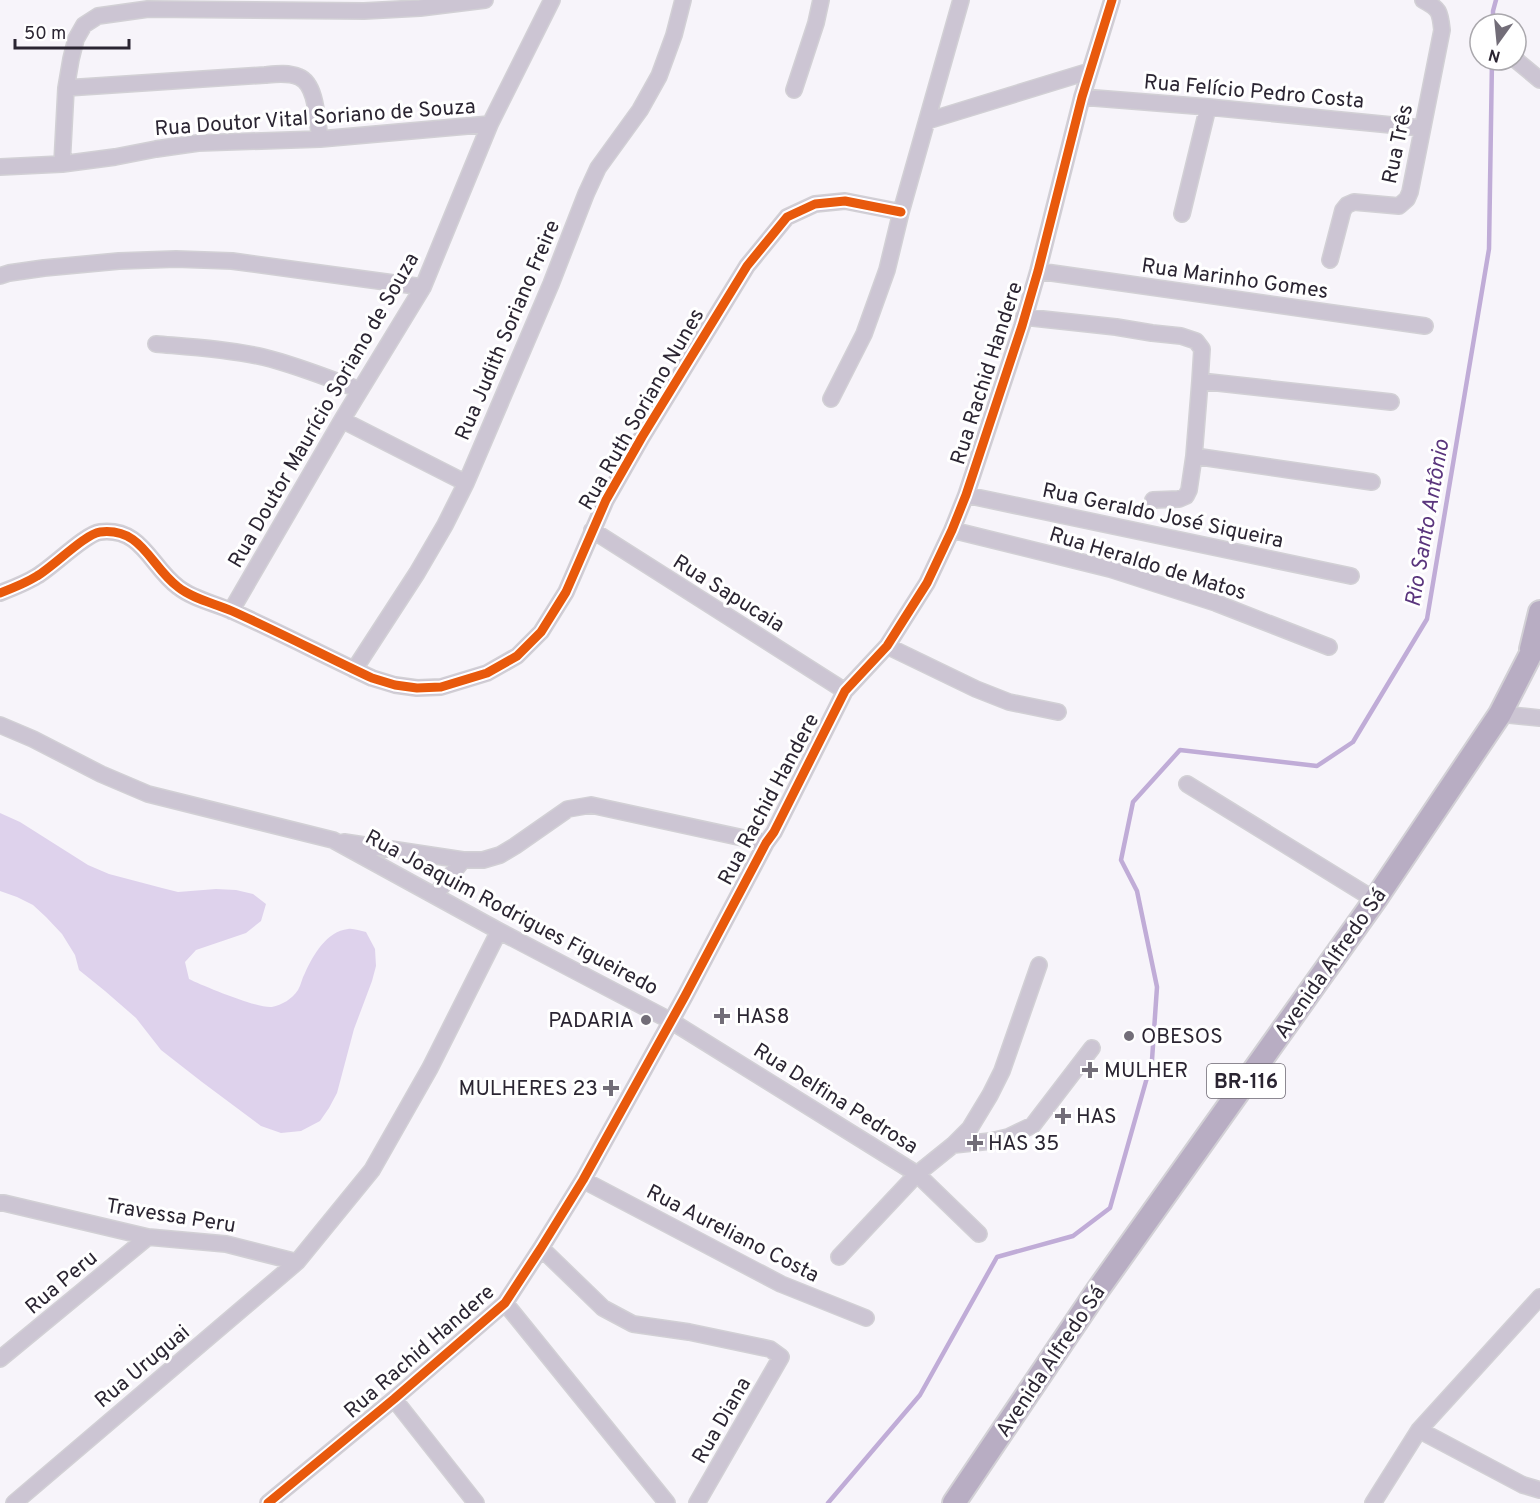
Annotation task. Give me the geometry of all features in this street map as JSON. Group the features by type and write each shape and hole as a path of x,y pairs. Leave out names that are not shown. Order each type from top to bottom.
{"highway":[{"name":"Avenida Alfredo Sá","path":"957,1501 1097,1291 1375,900 1500,714 1535,644 1540,612"}],"street":[{"path":"62,164 66,87 71,59 76,39 84,25 98,16 148,9 364,11 420,8 485,0"},
{"name":"Rua Doutor Maurício Soriano de Souza","path":"231,611 342,420 423,287 490,124 552,0"},
{"name":"Rua Judith Soriano Freire","path":"354,670 417,573 466,483 598,168 640,110 659,76 674,35 683,0"},
{"path":"794,90 816,23 821,0"},
{"path":"831,399 864,334 887,270 961,0"},
{"name":"Rua Rachid Handere","path":"268,1503 505,1303 583,1180 774,832 845,691 886,646 927,583 966,495 1023,321 1082,97 1112,0"},
{"name":"Rua Três","path":"1330,260 1343,210 1347,205 1354,202 1399,206 1407,199 1410,192 1442,30 1441,14 1423,0"},
{"path":"1528,70 1540,80"},
{"path":"927,121 1090,71"},
{"path":"66,87 284,74 298,77 308,83 320,139"},
{"name":"Rua Felício Pedro Costa","path":"1082,97 1422,128"},
{"path":"1182,214 1208,107"},
{"name":"Rua Doutor Vital Soriano de Souza","path":"0,167 62,164 198,143 320,139 490,124"},
{"name":"Rua Ruth Soriano Nunes","path":"0,593 37,576 97,532 116,532 129,536 140,545 178,588 372,678 395,685 417,688 441,687 487,673 518,656 541,632 566,592 606,500 642,437 747,266 787,217 815,204 845,201 902,212"},
{"path":"0,276 45,268 119,261 176,259 232,261 423,287"},
{"name":"Rua Marinho Gomes","path":"1038,270 1425,326"},
{"path":"1023,321 1116,327 1182,336 1196,341 1202,349 1194,456 1189,490 1186,496 1179,499 1153,500"},
{"path":"156,344 233,351 264,357 302,368 360,390"},
{"path":"1200,381 1391,402"},
{"path":"342,420 466,483"},
{"path":"1194,456 1372,482"},
{"name":"Rua Geraldo José Siqueira","path":"966,495 1351,576"},
{"name":"Rua Sapucaia","path":"592,531 845,691"},
{"name":"Rua Heraldo de Matos","path":"952,531 1110,569 1216,603 1329,647"},
{"path":"886,646 1009,702 1058,712"},
{"path":"1500,714 1540,718"},
{"name":"Rua Joaquim Rodrigues Figueiredo","path":"0,725 148,794 333,840 463,860 483,860 500,855 515,846 568,809 591,805 766,843"},
{"path":"1187,783 1375,900"},
{"name":"Rua Joaquim Rodrigues Figueiredo","path":"333,840 499,931 671,1021"},
{"path":"435,895 463,860"},
{"name":"Rua Uruguai","path":"14,1503 297,1262 372,1170 430,1068 499,931"},
{"name":"Rua Delfina Pedrosa","path":"917,1174 970,1128 994,1087 1002,1071 1039,964"},
{"name":"Rua Delfina Pedrosa","path":"671,1021 917,1174 979,1234"},
{"path":"953,1145 991,1142 1033,1125 1092,1048"},
{"path":"839,1257 917,1174"},
{"name":"Rua Aureliano Costa","path":"583,1180 781,1284 866,1318"},
{"name":"Travessa Peru","path":"1,1205 148,1237 226,1244 297,1262"},
{"name":"Rua Peru","path":"0,1359 148,1237"},
{"name":"Rua Diana","path":"541,1248 603,1308 633,1324 689,1332 770,1349 781,1357 697,1503"},
{"path":"1373,1503 1419,1430 1540,1297"},
{"path":"505,1303 667,1503"},
{"path":"394,1399 476,1503"},
{"path":"1419,1430 1522,1485 1540,1490"}],"shaded area":[{"path":"0,813 20,822 88,865 109,874 178,892 236,890 253,894 266,904 261,921 246,933 196,950 185,962 189,979 244,1001 265,1007 283,1003 298,990 312,959 327,939 348,929 366,932 375,949 376,966 354,1029 337,1093 320,1121 301,1131 281,1133 261,1126 161,1050 136,1018 79,970 75,955 62,934 46,917 33,905 0,891"}],"waterway":[{"name":"Rio Santo Antônio","path":"1493,12 1496,0"},
{"name":"Rio Santo Antônio","path":"828,1503 920,1395 997,1257 1073,1236 1110,1208 1152,1060 1157,987 1137,891 1121,860 1133,802 1180,750 1317,766 1353,742 1427,619 1489,249 1492,72"}],"cycle path":[{"path":"268,1503 505,1303 583,1180 774,832 845,691 887,646 927,583 966,495 1022,326 1082,97 1112,0"},
{"path":"0,593 37,576 86,538 100,532 114,532 136,542 168,578 184,591 250,619 372,678 395,685 417,688 441,687 487,673 517,656 541,632 566,592 606,500 642,437 747,266 787,217 815,204 845,201 901,212"}],"place":[{"name":"HAS8","path":"722,1016"},
{"name":"PADARIA","path":"646,1020"},
{"name":"OBESOS","path":"1129,1036"},
{"name":"MULHER","path":"1090,1070"},
{"name":"MULHERES 23","path":"611,1088"},
{"name":"HAS","path":"1063,1116"},
{"name":"HAS 35","path":"975,1143"}]}
